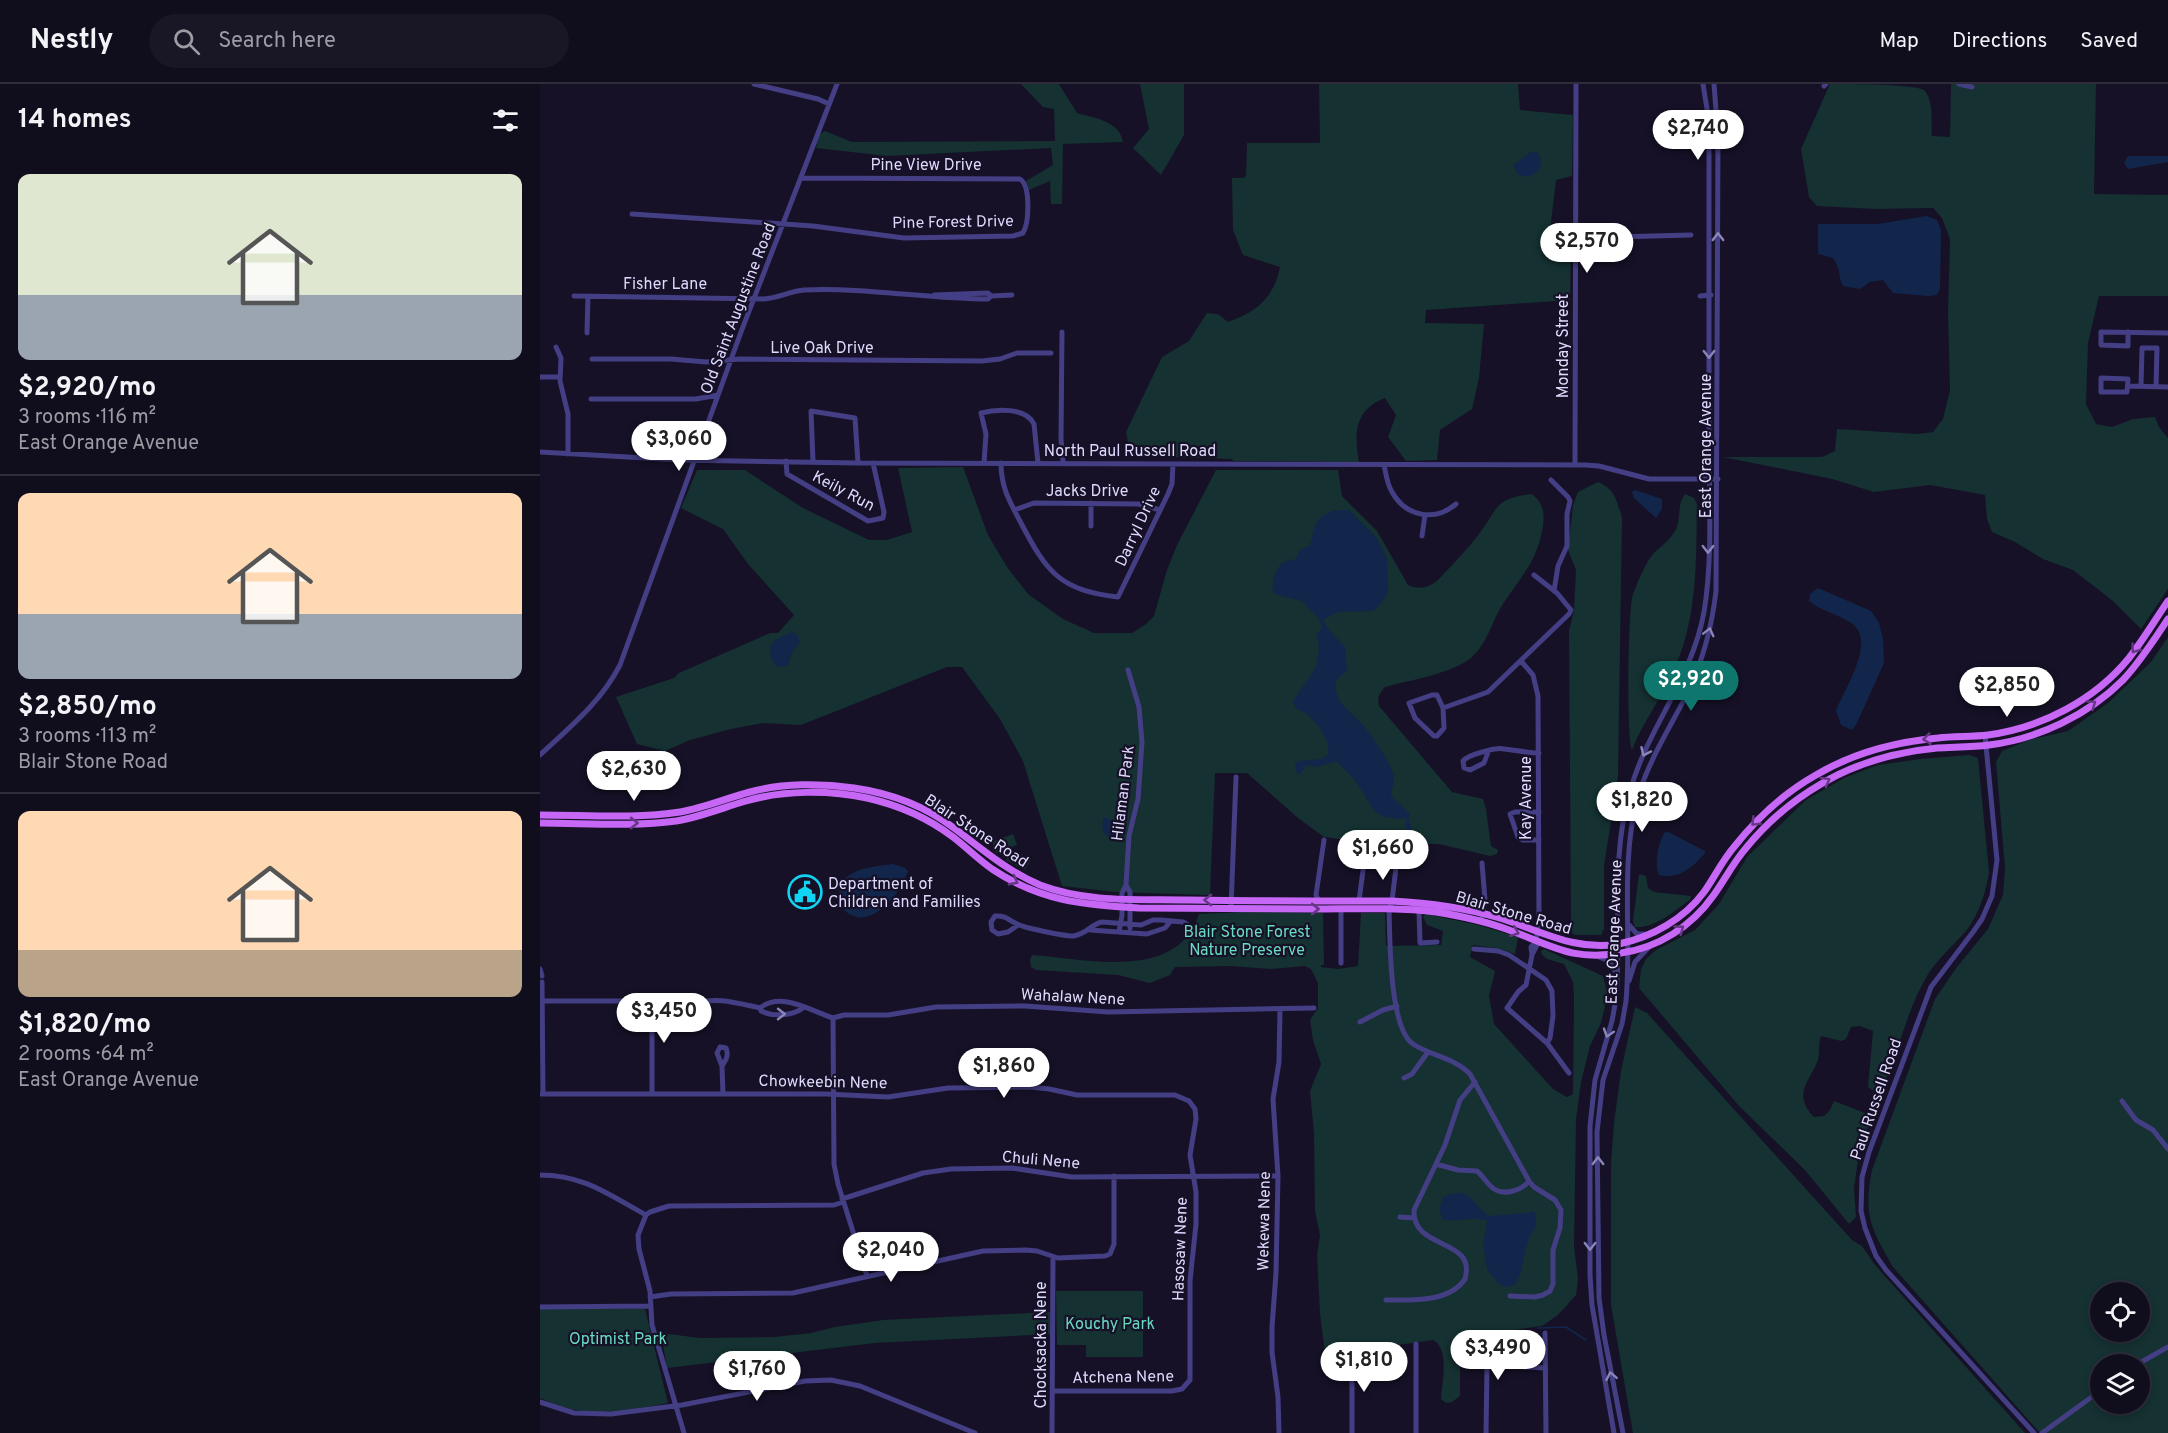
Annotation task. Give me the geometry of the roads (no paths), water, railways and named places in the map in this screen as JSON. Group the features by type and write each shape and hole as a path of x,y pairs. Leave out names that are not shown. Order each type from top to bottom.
{"main road":[{"name":"Blair Stone Road","path":"919,812 992,868 1029,888 1066,902 1231,904 1341,909 1433,904 1578,944 1617,944 1653,933 1672,922 1696,902 1735,845 1753,824 1771,807 1815,775 1835,764 1876,749 1927,739 1985,735 2033,724 2063,711 2102,686 2122,665 2168,601"},
{"name":"Blair Stone Road","path":"1231,904 1311,901 1318,898 1359,901 1419,911 1482,917 1558,950 1591,955 1627,952 1652,944 1679,930 1702,910 1743,851 1778,815 1822,783 1878,759 1916,750 2012,741 2064,722 2089,707 2123,680 2168,619"},
{"path":"2155,621 2163,627"},
{"name":"Blair Stone Road","path":"542,819 660,822 748,801 783,790 818,793 854,792 919,812 953,827 996,861 1041,885 1072,894 1126,903"},
{"path":"1771,807 1778,815"},
{"path":"992,868 996,861"}],"street":[{"path":"754,84 830,104"},
{"name":"Old Saint Augustine Road","path":"540,755 592,705 614,676 626,650 731,360 837,84"},
{"name":"Monday Street","path":"1575,465 1576,84"},
{"name":"East Orange Avenue","path":"1614,1433 1593,1321 1590,1282 1591,1103 1598,1065 1614,1014 1617,975 1618,858 1621,828 1628,798 1646,748 1681,683 1698,636 1706,599 1709,479 1709,134 1703,84"},
{"name":"East Orange Avenue","path":"1623,1433 1601,1312 1598,1227 1599,1102 1607,1066 1623,1020 1627,994 1629,844 1637,801 1652,759 1690,687 1705,650 1716,591 1718,137 1714,84"},
{"path":"1959,84 1972,87"},
{"name":"Pine View Drive","path":"801,178 1016,178 1026,184 1027,206"},
{"name":"Pine Forest Drive","path":"783,225 915,238 1013,236 1023,233 1026,228 1027,206"},
{"path":"632,214 783,225"},
{"path":"1576,238 1691,235"},
{"name":"Fisher Lane","path":"574,296 774,298 802,290 868,291 978,299 1012,295"},
{"path":"1700,296 1718,295"},
{"path":"587,333 588,296"},
{"path":"1062,332 1061,439 1063,462"},
{"path":"2128,332 2128,346 2101,345 2101,332 2128,332 2168,333"},
{"path":"556,347 561,358 559,377 568,414 568,454"},
{"path":"2141,386 2142,348 2157,348 2156,387"},
{"name":"Live Oak Drive","path":"592,359 671,359 706,362 731,360 982,361 1000,359 1017,353 1051,352"},
{"path":"540,376 559,377"},
{"path":"2101,378 2128,379 2128,386 2127,392 2101,392 2101,378"},
{"path":"2128,386 2168,387"},
{"path":"591,399 696,399 718,395"},
{"path":"813,461 811,411 855,418 858,462"},
{"path":"984,463 986,434 981,413 998,411 1020,412 1032,419 1038,463"},
{"name":"North Paul Russell Road","path":"540,452 694,460 873,463 1575,465 1599,466 1649,479 1718,479"},
{"name":"Keily Run","path":"786,461 787,474 873,522 882,518 884,512 873,463"},
{"path":"1001,463 1002,485 1014,510"},
{"name":"Darryl Drive","path":"1014,510 1039,556 1056,575 1082,590 1118,597 1172,484 1173,464"},
{"path":"1384,465 1395,497 1410,510 1425,515 1443,513 1456,504"},
{"path":"1551,480 1570,501 1567,514 1568,546 1558,566 1554,591"},
{"name":"Jacks Drive","path":"1014,510 1034,503 1146,504 1160,510"},
{"path":"1091,503 1091,526"},
{"path":"1422,536 1425,515"},
{"path":"1443,708 1488,692 1571,610 1554,591 1534,575"},
{"name":"Kay Avenue","path":"1521,661 1533,675 1537,688 1539,919 1537,945 1532,955 1526,985 1507,1008 1547,1043"},
{"name":"Hilaman Park","path":"1126,903 1122,892 1126,885 1129,836 1138,799 1142,742 1138,707 1128,670"},
{"path":"1681,683 1690,687"},
{"path":"1437,695 1443,708 1444,728 1434,735 1414,718 1409,703 1437,695"},
{"name":"Paul Russell Road","path":"1985,735 1997,860 1992,896 1982,919 1939,975 1923,1004 1866,1162 1860,1195 1861,1211 1870,1243 1886,1270 2034,1433"},
{"path":"1488,752 1484,763 1470,770 1464,768 1462,760 1467,756 1495,749 1504,748 1522,753 1539,753"},
{"path":"1231,904 1236,777"},
{"path":"1539,812 1510,814 1518,837 1523,840 1539,840"},
{"path":"1318,898 1324,840"},
{"path":"1359,901 1365,855"},
{"path":"1397,859 1391,905 1392,971 1397,1006 1405,1036 1413,1045 1461,1066 1475,1082 1529,1181 1558,1203 1560,1210 1559,1231 1553,1250 1553,1284 1550,1291 1536,1297 1510,1296"},
{"path":"1482,863 1485,900 1482,917"},
{"path":"1119,932 1126,903"},
{"path":"1126,903 1130,932"},
{"path":"1341,909 1341,963"},
{"path":"1419,911 1420,943 1437,942"},
{"path":"1018,925 1008,932 998,934 992,930 991,922 995,916 1001,915 1008,917 1018,925 1064,936 1078,935 1090,930 1155,933 1165,928 1170,922"},
{"path":"1628,919 1631,929 1636,934 1653,933"},
{"path":"1090,930 1096,923 1102,922 1141,925 1153,920 1183,922 1190,926"},
{"path":"1627,994 1635,962 1652,944"},
{"path":"1474,949 1498,951 1530,968 1546,980 1552,991 1552,1032 1547,1043 1569,1073"},
{"path":"1591,955 1610,961 1617,975"},
{"path":"541,976 541,1094"},
{"path":"703,1002 721,1000 760,1008 765,1013 793,1014 803,1008"},
{"path":"542,1001 647,1003 652,1013 652,1094"},
{"path":"760,1008 768,1003 791,1002 833,1018 834,1164 867,1276"},
{"name":"Wahalaw Nene","path":"833,1018 844,1015 888,1015 936,1007 1025,1006 1108,1012 1314,1008"},
{"path":"1360,1022 1383,1010 1397,1006"},
{"name":"Wekewa Nene","path":"1279,1433 1272,1327 1276,1273 1278,1176 1273,1113 1279,1062 1280,1009"},
{"path":"1404,1078 1412,1074 1428,1052"},
{"path":"722,1066 723,1094"},
{"path":"1386,1300 1430,1298 1459,1287 1466,1276 1462,1256 1453,1248 1422,1232 1416,1226 1414,1218 1418,1199 1436,1164 1460,1100 1475,1082"},
{"name":"Chowkeebin Nene","path":"541,1094 888,1097 948,1088 1030,1087 1077,1095 1175,1095"},
{"name":"Hasosaw Nene","path":"1175,1095 1189,1101 1196,1113 1190,1155 1196,1224 1190,1288 1190,1380"},
{"path":"2122,1101 2136,1120 2153,1130 2168,1149"},
{"path":"1436,1164 1458,1170 1477,1171 1498,1191 1518,1190 1524,1188 1529,1181"},
{"name":"Chuli Nene","path":"646,1215 669,1206 834,1205 923,1173 951,1169 1012,1168 1063,1177 1278,1176"},
{"path":"540,1175 579,1180 646,1215 640,1227 638,1242 650,1297 652,1325 684,1433"},
{"path":"650,1297 671,1294 793,1293 983,1251 1026,1250 1037,1251 1053,1258 1098,1258 1110,1254 1113,1248 1114,1176"},
{"path":"1400,1217 1414,1218"},
{"path":"1590,1227 1598,1227"},
{"name":"Chocksacka Nene","path":"1052,1433 1053,1258"},
{"path":"540,1307 650,1306"},
{"path":"1545,1333 1545,1433"},
{"path":"1416,1344 1416,1433"},
{"path":"2150,1356 2168,1347"},
{"path":"1352,1353 1352,1433"},
{"path":"1486,1433 1487,1367 1492,1365 1545,1368"},
{"path":"540,1402 584,1414 631,1412 805,1382 831,1380 860,1386 975,1433"},
{"name":"Atchena Nene","path":"1053,1391 1172,1391 1182,1389 1190,1380"},
{"path":"2042,1433 2090,1398"}],"water":[{"path":"1531,152 1537,152 1541,160 1540,166 1532,175 1521,175 1516,172 1514,165"},
{"path":"2128,156 2168,156 2168,162 2128,169 2124,163"},
{"path":"1926,216 1937,220 1941,230 1940,288 1937,295 1893,293 1883,280 1870,282 1860,289 1843,286 1833,258 1818,254 1818,224 1878,224"},
{"path":"1635,490 1662,499 1662,509 1656,518 1634,498 1632,492"},
{"path":"1336,510 1349,510 1377,538 1387,559 1388,592 1373,611 1338,612 1323,620 1328,629 1345,647 1347,671 1337,679 1337,693 1343,705 1366,729 1388,762 1394,776 1391,796 1410,814 1408,818 1412,830 1409,835 1406,818 1386,817 1374,810 1354,779 1336,761 1317,767 1306,765 1300,775 1297,774 1295,765 1298,761 1321,759 1328,755 1327,741 1319,727 1308,715 1296,709 1293,701 1316,667 1319,650 1317,634 1322,628 1320,620 1302,601 1274,594 1273,581 1282,563 1296,559 1300,550 1310,545 1317,522 1323,515"},
{"path":"1818,588 1871,611 1879,623 1883,639 1884,663 1852,730 1841,725 1836,711 1857,665 1861,641 1858,631 1851,623 1809,601 1810,594"},
{"path":"792,632 797,635 800,642 792,652 788,666 778,667 771,659 770,647 775,640"},
{"path":"1104,817 1114,824 1116,833 1114,837 1108,837 1103,831"},
{"path":"1665,832 1705,853 1696,863 1679,874 1659,875 1658,853"},
{"path":"893,864 908,871 894,897 878,912 869,916 860,917 846,912 839,896 844,880 864,869"},
{"path":"1462,1193 1490,1216 1535,1212 1536,1227 1528,1240 1521,1271 1515,1285 1505,1287 1499,1284 1487,1269 1483,1244 1487,1221 1443,1220 1440,1208 1443,1197"}],"waterway":[{"path":"1538,1328 1566,1327 1586,1340"}],"place":[{"name":"Department of Children and Families","path":"805,892"}],"park label":[{"name":"Blair Stone Forest Nature Preserve","path":"1247,940"},
{"name":"Kouchy Park","path":"1110,1323"},
{"name":"Optimist Park","path":"618,1338"}]}
